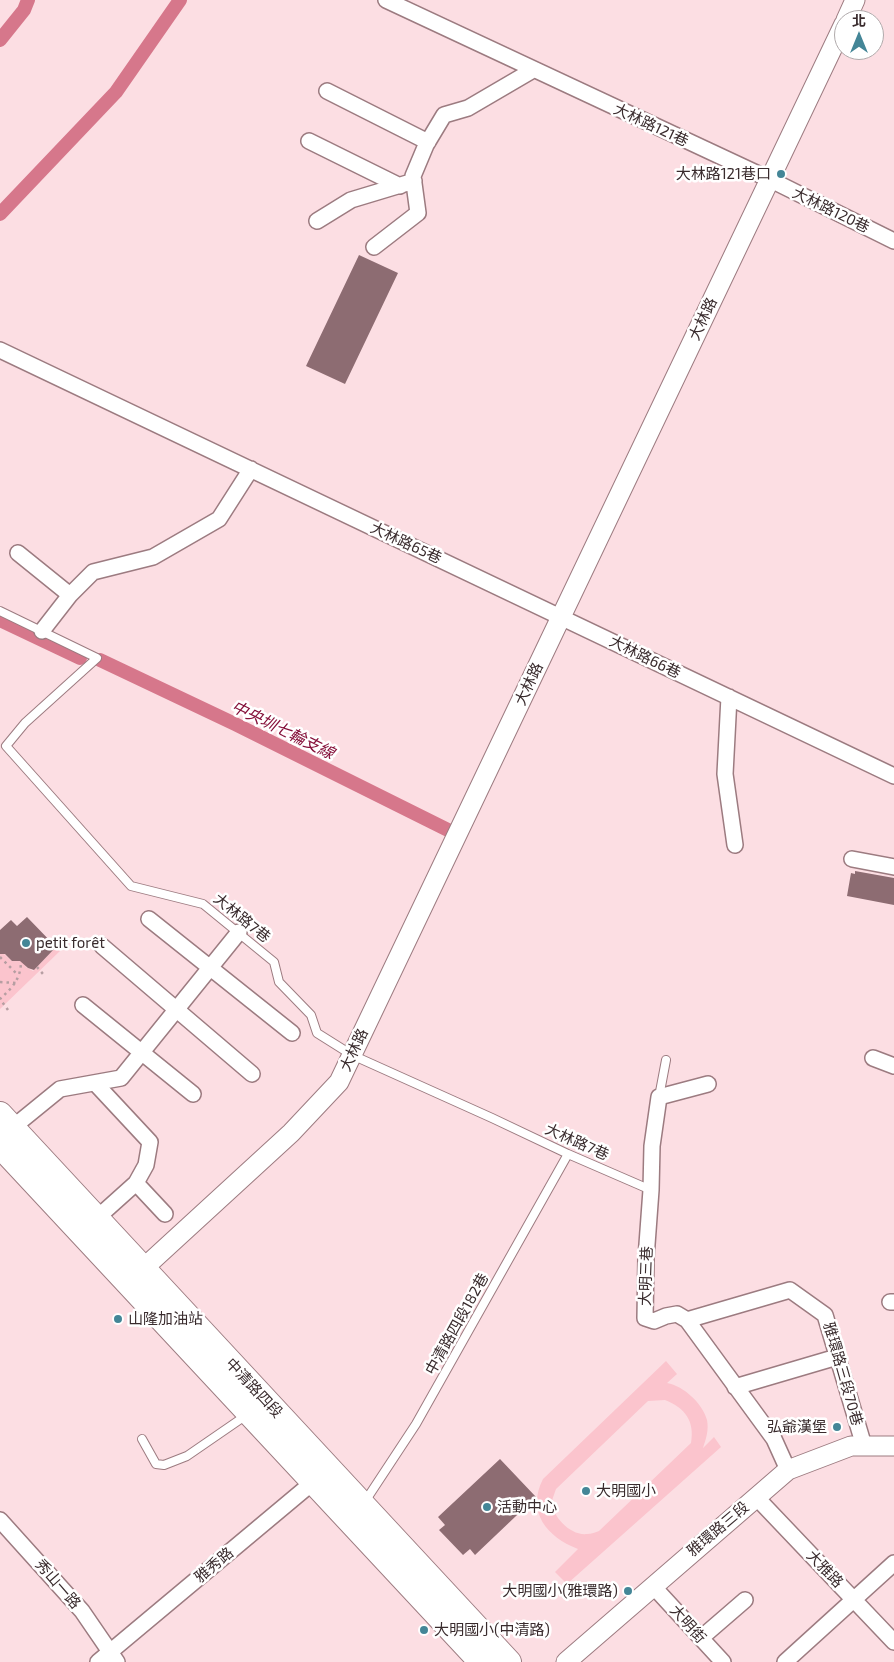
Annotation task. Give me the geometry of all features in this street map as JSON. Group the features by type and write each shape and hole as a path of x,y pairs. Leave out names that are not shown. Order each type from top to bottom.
{"main road":[{"name":"中清路四段","path":"3,1131 321,1475 481,1662"},
{"name":"中清路四段","path":"3,1131 97,1218 136,1276 250,1413 321,1475 363,1504 509,1662"}],"street":[{"name":"大林路121巷","path":"386,0 769,179"},
{"name":"大林路","path":"136,1276 291,1133 339,1082 450,853 834,45"},
{"path":"317,221 351,200 407,183 413,176 428,142 444,115 468,108 533,70"},
{"path":"328,91 428,142"},
{"path":"309,141 407,183 418,213 374,247"},
{"name":"大林路120巷","path":"769,179 894,241"},
{"name":"大林路65巷","path":"0,350 561,616"},
{"path":"42,630 70,595 93,572 153,557 219,520 251,469"},
{"path":"18,552 70,595"},
{"name":"大林路66巷","path":"561,616 894,776"},
{"path":"729,697 725,774 735,845"},
{"path":"852,859 894,866"},
{"path":"149,919 292,1033"},
{"path":"3,1131 60,1089 121,1078 239,932"},
{"path":"102,946 252,1074"},
{"path":"83,1005 194,1094"},
{"path":"873,1058 894,1066"},
{"path":"95,1084 150,1142 146,1165 136,1183 97,1218"},
{"path":"659,1097 708,1084"},
{"name":"大明三巷","path":"659,1097 652,1146 645,1318 654,1321 677,1314 687,1320"},
{"path":"136,1183 165,1214"},
{"name":"雅環路三段70巷","path":"687,1320 790,1290 825,1315 864,1446"},
{"path":"687,1320 774,1439 788,1470"},
{"path":"735,1387 837,1357"},
{"name":"雅環路三段","path":"566,1662 788,1470 851,1446 894,1446"},
{"name":"雅秀路","path":"98,1662 114,1657 321,1475"},
{"name":"大雅路","path":"756,1497 894,1642"},
{"name":"秀山一路","path":"0,1520 82,1610 114,1657"},
{"path":"785,1662 894,1563"},
{"name":"大明街","path":"653,1586 721,1661"},
{"path":"700,1638 745,1600"}],"lane":[{"name":"大林路7巷","path":"0,610 97,658 25,723 6,746 130,886 203,904 274,962 279,982 311,1015 317,1033 352,1055 651,1190"},
{"name":"大明三巷","path":"659,1097 666,1060"},
{"name":"中清路四段182巷","path":"363,1504 416,1424 568,1154"},
{"path":"142,1439 156,1464 164,1465 187,1456 250,1413"}],"path":[{"path":"0,956 18,975"},
{"path":"8,1010 0,999 17,983 21,962"},
{"path":"37,967 44,974"},
{"path":"0,982 17,983"}],"shaded area":[{"path":"56,947 60,951 0,1009 0,954 3,953 12,961 24,961 26,967 33,971"},
{"path":"666,1361 677,1374 667,1383 686,1392 697,1402 705,1414 708,1427 703,1448 714,1437 721,1447 567,1584 555,1572 578,1549 557,1538 543,1522 538,1512 538,1491 543,1479","holes":["665,1400 683,1411 690,1422 691,1443 599,1531 581,1534 569,1529 559,1519 553,1507 552,1501 556,1489 648,1401"]}],"building":[{"path":"359,255 398,273 345,384 306,366"},
{"path":"855,871 894,878 894,905 847,896 851,873 855,874"},
{"name":"petit forêt","path":"27,917 56,947 34,970 28,968 20,961 12,961 5,954 0,954 0,930 11,920 17,926"},
{"name":"活動中心","path":"500,1459 536,1497 475,1555 470,1549 463,1555 439,1530 445,1525 438,1517"}],"waterway":[{"name":"中央圳七輪支線","path":"0,40 24,10 28,0"},
{"path":"0,214 116,92 180,0"},
{"path":"0,620 80,658"},
{"name":"中央圳七輪支線","path":"100,660 235,724 450,831"}],"place":[{"name":"大林路121巷口","path":"781,174"},
{"name":"petit forêt","path":"26,943"},
{"name":"山隆加油站","path":"118,1319"},
{"name":"弘爺漢堡","path":"837,1427"},
{"name":"大明國小","path":"586,1491"},
{"name":"活動中心","path":"487,1507"},
{"name":"大明國小(雅環路)","path":"628,1591"},
{"name":"大明國小(中清路)","path":"424,1630"}]}
